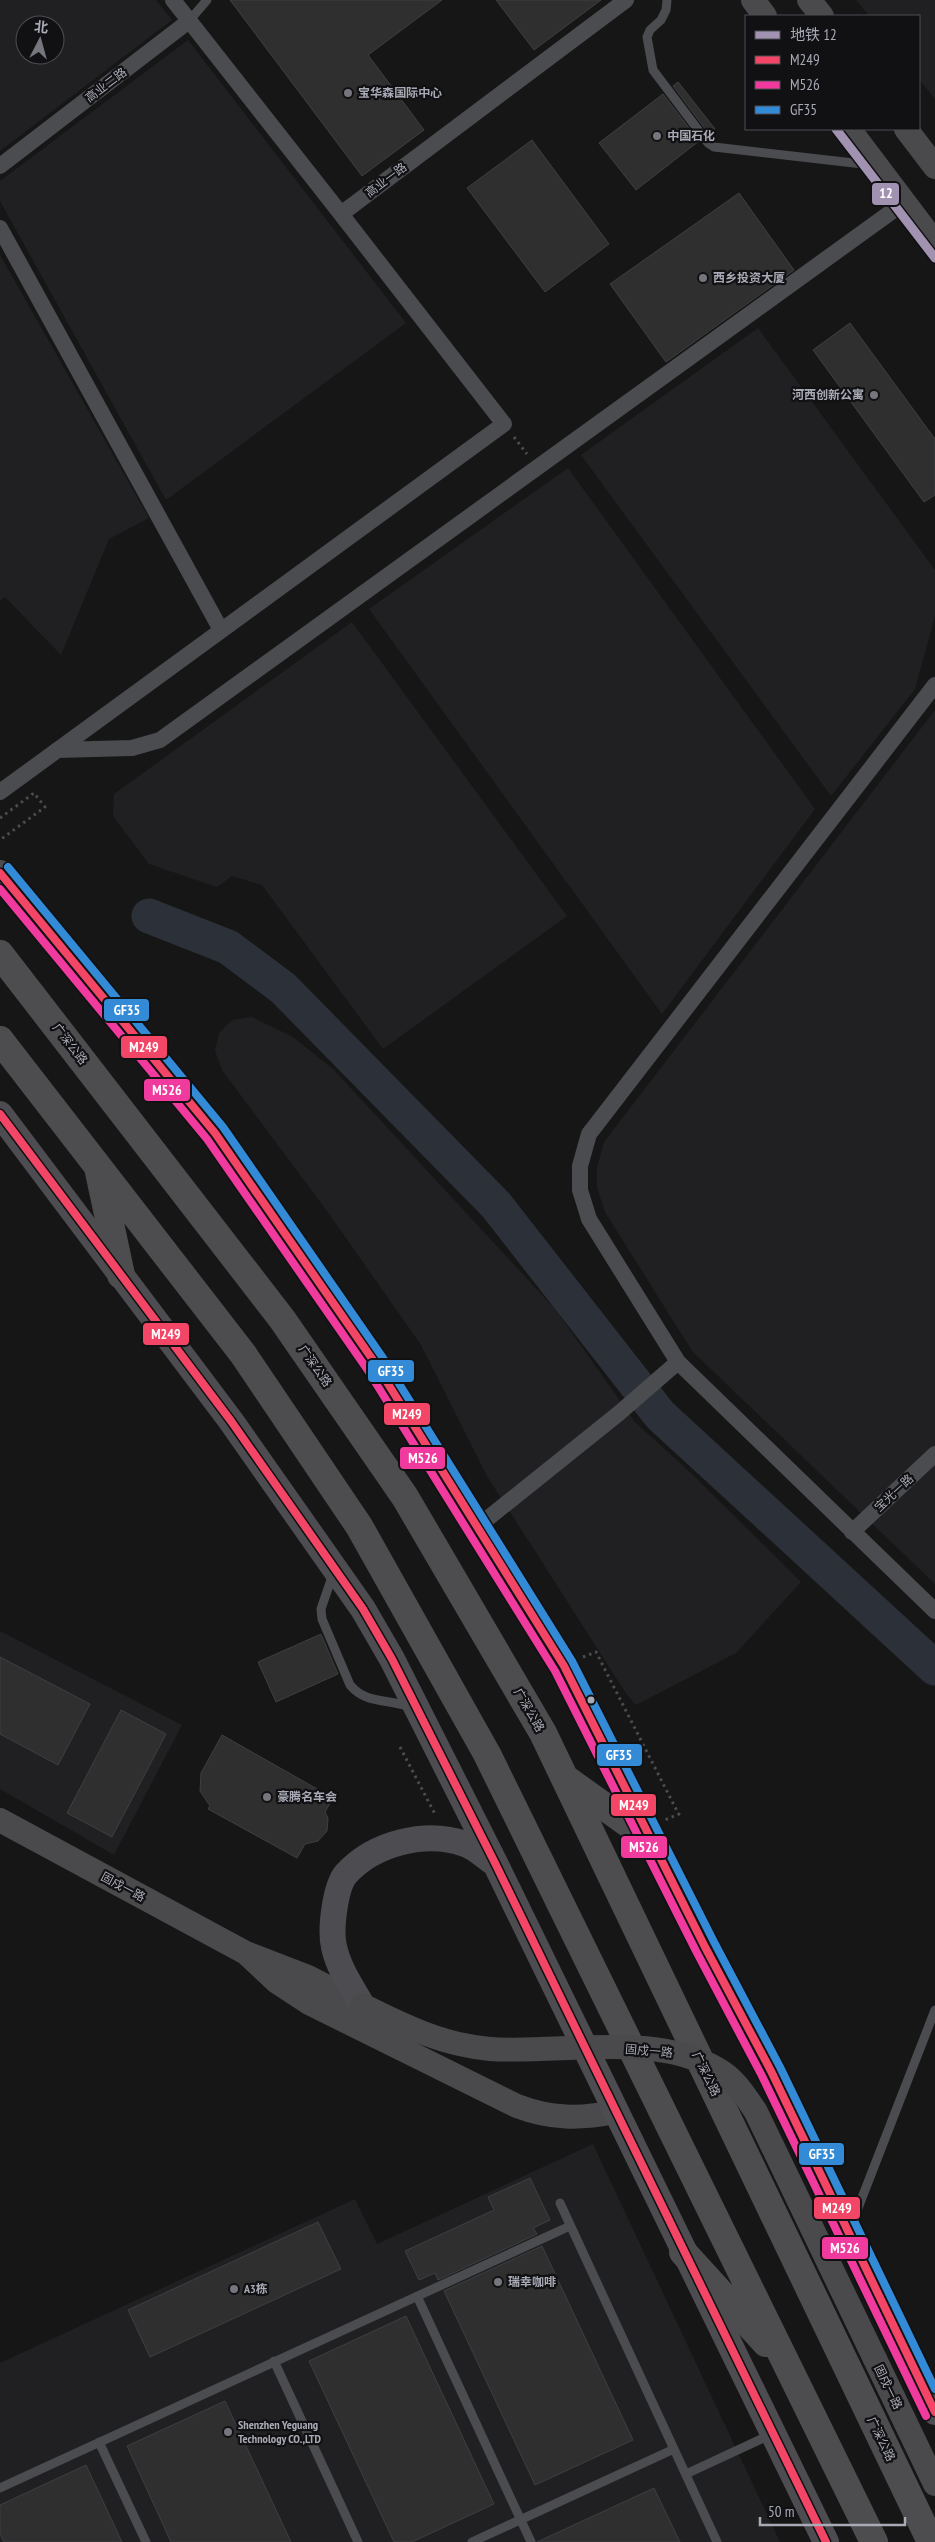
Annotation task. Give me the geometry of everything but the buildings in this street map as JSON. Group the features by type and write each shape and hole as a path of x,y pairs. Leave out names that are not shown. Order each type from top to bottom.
{"highway":[{"name":"广深公路","path":"0,954 282,1319 405,1497 543,1733 931,2542"},
{"path":"0,1040 243,1354 359,1526 487,1754 874,2542"},
{"path":"98,1166 121,1274"},
{"path":"565,1778 656,1830"},
{"path":"683,2252 788,2366"}],"main road":[{"path":"0,873 215,1133 374,1363 564,1666 656,1830 935,2412"},
{"path":"0,1114 231,1421 363,1609 418,1710 495,1863 826,2542"},
{"path":"362,2005 341,1971 334,1946 333,1912 345,1875 366,1856 398,1843 433,1838 466,1844 495,1863"}],"street":[{"path":"0,792 504,424 173,0"},
{"name":"高业一路","path":"341,214 626,0"},
{"path":"752,0 764,15"},
{"path":"810,0 821,15"},
{"name":"高业二路","path":"0,166 189,21"},
{"path":"850,130 935,242"},
{"path":"907,130 935,167"},
{"path":"57,750 132,748 160,740 905,202"},
{"path":"0,228 221,630"},
{"path":"935,685 589,1134 580,1166 580,1190 590,1219 678,1362 935,1611"},
{"path":"477,1527 618,1414 678,1362"},
{"name":"宝光一路","path":"852,1532 935,1454"},
{"name":"固戍一路","path":"0,1820 246,1953 308,1977 411,2030 450,2042 492,2049 658,2050 691,2056 720,2070 740,2089 756,2112 935,2484"},
{"name":"固戍一路","path":"246,1953 277,1982 309,2003 517,2106 536,2113 569,2118 615,2112"}],"lane":[{"name":"高业二路","path":"189,21 206,0"},
{"path":"667,0 662,20 650,30 646,37 653,70 708,143 714,146 877,165"},
{"path":"331,1562 333,1576 321,1609 322,1619 350,1684 369,1700 395,1702 418,1710"},
{"path":"849,2231 935,2010"},
{"path":"560,2203 717,2542"},
{"path":"0,2488 570,2226"},
{"path":"416,2296 531,2542"},
{"path":"274,2361 358,2542"},
{"path":"686,2474 773,2434"},
{"path":"99,2442 146,2542"},
{"path":"472,2542 674,2449"}],"path":[{"path":"504,424 537,467"},
{"path":"0,818 34,793 45,807 0,840"},
{"path":"580,1659 596,1652 679,1814 656,1830"},
{"path":"400,1747 437,1817"}],"shaded area":[{"path":"0,0 156,0 172,20 0,151"},
{"path":"856,0 935,0 935,99 920,80 920,15 868,15"},
{"path":"188,40 406,323 166,500 0,201 0,181"},
{"path":"0,255 149,518 109,539 61,655 5,597 0,601"},
{"path":"758,328 935,570 935,616 915,689 831,796 581,455"},
{"path":"568,468 815,809 662,1014 369,609"},
{"path":"352,622 567,916 383,1049 262,885 232,876 217,887 149,864 113,816 114,794"},
{"path":"935,710 935,1584 692,1351 605,1212 597,1187 597,1168 604,1142"},
{"path":"252,1017 293,1037 334,1070 555,1309 635,1422 692,1474 801,1582 736,1653 636,1705 627,1695 487,1476 421,1345 327,1211 222,1070 215,1051 219,1033 232,1020"},
{"path":"0,1631 182,1725 114,1855 0,1789"},
{"path":"593,2144 780,2542 0,2542 0,2363 355,2199 377,2244"}],"waterway":[{"path":"149,916 228,947 283,988 496,1205 660,1415 935,1668"}],"metro line":[{"name":"12","path":"837,130 935,258"}],"transit line":[{"name":"GF35","path":"8,867 223,1127 383,1358 572,1661 714,1942 780,2067 935,2389"},
{"name":"M249","path":"0,873 215,1133 375,1363 564,1666 705,1947 771,2071 935,2412"},
{"name":"M526","path":"0,889 207,1139 367,1369 555,1671 696,1951 762,2076 926,2416"},
{"name":"M249","path":"0,1114 231,1421 363,1609 392,1659 495,1863 826,2542"}],"place":[{"name":"宝华森国际中心","path":"348,93"},
{"name":"中国石化","path":"657,136"},
{"name":"西乡投资大厦","path":"703,278"},
{"name":"河西创新公寓","path":"874,395"},
{"name":"豪腾名车会","path":"267,1797"},
{"name":"瑞幸咖啡","path":"498,2282"},
{"name":"A3栋","path":"234,2289"},
{"name":"Shenzhen Yeguang Technology CO.,LTD","path":"228,2432"}]}
